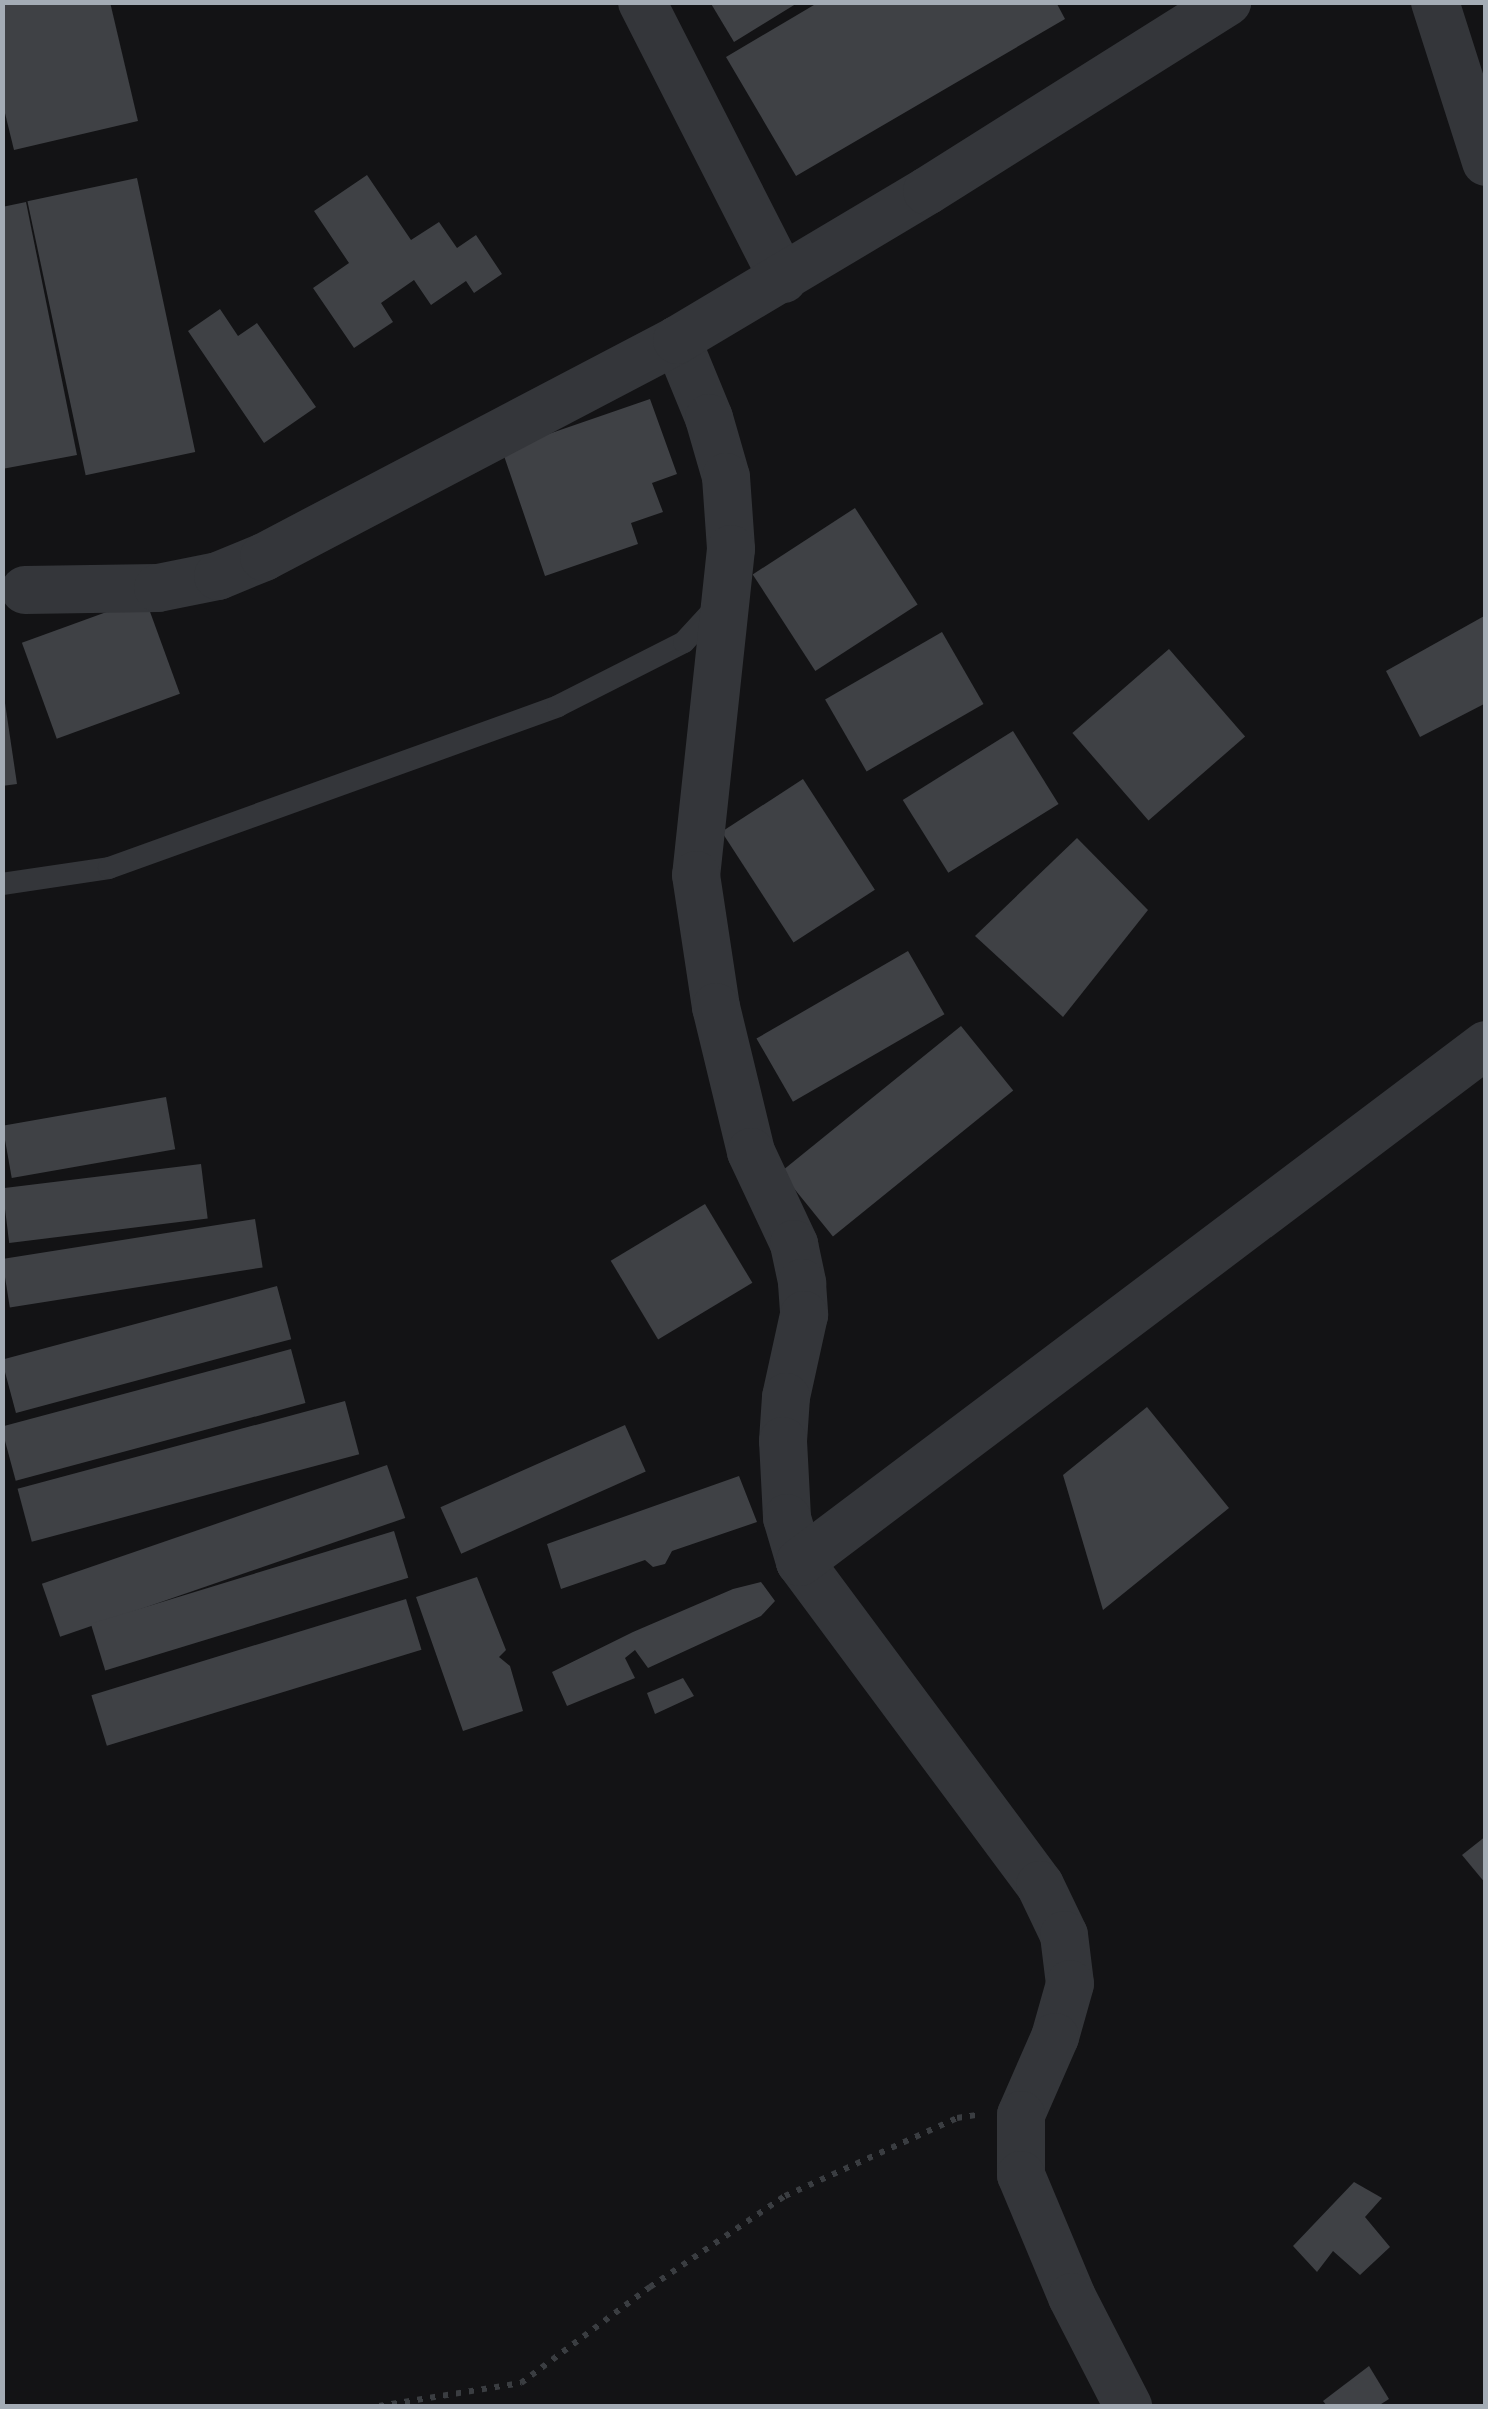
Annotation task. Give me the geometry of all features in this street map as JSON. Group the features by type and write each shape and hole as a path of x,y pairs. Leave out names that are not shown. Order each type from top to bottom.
{"street":[{"path":"642,2 783,278"},
{"path":"25,590 158,588 218,576 264,558 677,340 1227,2"},
{"path":"1435,2 1486,162"},
{"path":"677,340 709,418 726,477 731,548 696,875 716,1008 748,1138 794,1244 802,1283 804,1315 786,1396 783,1441 788,1518 800,1562 1040,1884 1064,1935 1070,1984 1066,2006 1023,2110 1022,2175 1072,2297 1128,2406"},
{"path":"800,1562 969,1430 1168,1287 1486,1045"}],"lane":[{"path":"2,884 109,868 558,706 684,642 726,596"}],"path":[{"path":"379,2406 438,2400 521,2383 650,2287 786,2196 957,2118 1023,2110"}],"building":[{"path":"2,2 110,2 138,121 14,150 2,101"},
{"path":"710,2 799,2 734,42"},
{"path":"819,2 1056,2 1065,19 796,176 726,57"},
{"path":"367,175 411,240 439,222 457,248 476,235 502,274 474,293 466,281 431,305 414,280 381,303 393,322 354,348 313,288 349,263 314,211"},
{"path":"137,178 195,452 86,475 27,201"},
{"path":"26,202 77,455 2,469 2,207"},
{"path":"220,309 238,336 257,323 316,407 264,443 188,331"},
{"path":"650,399 677,474 652,483 663,512 631,523 638,544 545,576 502,450"},
{"path":"855,508 918,604 815,671 753,574"},
{"path":"145,598 180,694 57,739 22,643"},
{"path":"1486,615 1486,703 1420,737 1386,671"},
{"path":"942,632 984,704 867,771 825,700"},
{"path":"1169,649 1245,737 1149,821 1072,733"},
{"path":"5,703 17,784 2,786 2,704"},
{"path":"1013,731 1059,804 948,873 903,800"},
{"path":"803,779 875,890 794,943 722,832"},
{"path":"1077,838 1148,910 1063,1017 975,936"},
{"path":"908,951 944,1014 793,1102 756,1038"},
{"path":"961,1026 1013,1091 833,1237 781,1172"},
{"path":"166,1097 175,1149 12,1178 3,1126"},
{"path":"201,1164 208,1219 9,1243 2,1188"},
{"path":"705,1204 752,1283 658,1340 611,1261"},
{"path":"255,1219 263,1267 10,1307 2,1259"},
{"path":"277,1286 291,1339 16,1413 2,1360"},
{"path":"291,1349 305,1403 16,1481 2,1426"},
{"path":"345,1401 359,1454 32,1542 18,1489"},
{"path":"1147,1407 1229,1508 1103,1610 1063,1475"},
{"path":"625,1425 646,1472 461,1554 440,1507"},
{"path":"387,1465 405,1518 60,1637 42,1584"},
{"path":"739,1476 757,1522 672,1551 665,1564 653,1567 645,1560 561,1589 547,1544"},
{"path":"394,1531 408,1578 105,1671 91,1624"},
{"path":"477,1577 506,1650 499,1657 510,1666 523,1711 463,1731 416,1597"},
{"path":"761,1582 775,1601 761,1616 648,1668 635,1650 625,1658 635,1678 567,1706 552,1672 633,1632 733,1589"},
{"path":"406,1599 421,1650 107,1746 91,1695"},
{"path":"683,1678 694,1696 655,1714 647,1693"},
{"path":"1486,1836 1486,1884 1462,1855"},
{"path":"1354,2182 1382,2198 1365,2217 1390,2247 1360,2275 1333,2251 1317,2272 1293,2246"},
{"path":"1369,2366 1389,2399 1378,2406 1327,2406 1323,2401"}]}
